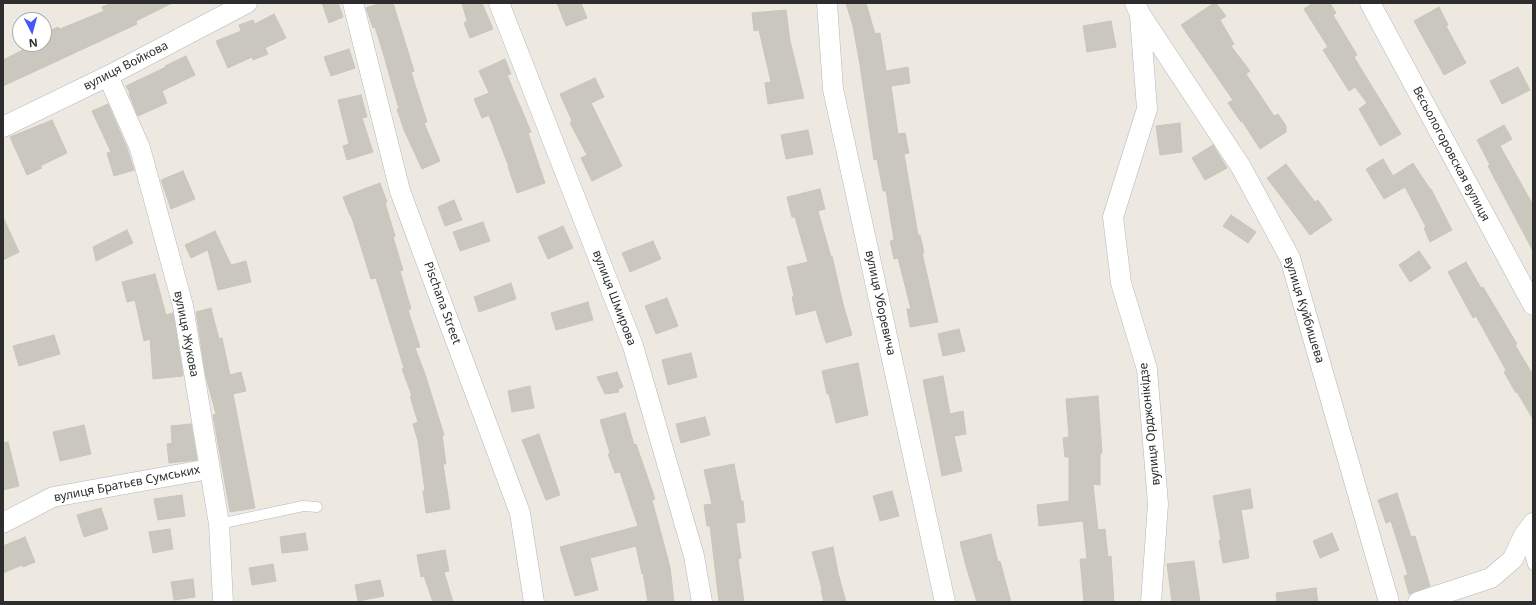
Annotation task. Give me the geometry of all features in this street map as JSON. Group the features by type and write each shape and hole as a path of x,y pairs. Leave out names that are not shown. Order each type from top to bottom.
{"street":[{"name":"вулиця Войкова","path":"3,127 108,76 247,3"},
{"name":"Pischana Street","path":"353,3 400,191 520,513 534,602"},
{"name":"вулиця Шмирова","path":"499,3 633,346 694,556 702,602"},
{"name":"вулиця Уборевича","path":"827,3 833,89 945,602"},
{"name":"Вєсьологоровская вулиця","path":"1370,3 1533,305"},
{"name":"вулиця Орджонікідзе","path":"1137,9 1147,109 1113,217 1121,283 1147,369 1158,504 1151,602"},
{"name":"вулиця Куйбишева","path":"1137,9 1241,167 1290,258 1389,602"},
{"name":"вулиця Жукова","path":"108,76 140,148 183,306 219,524 223,602"},
{"name":"вулиця Братьєв Сумських","path":"3,524 53,497 209,469"},
{"path":"1418,602 1491,578 1513,559 1528,529"}],"lane":[{"path":"219,524 303,506 316,507"},
{"path":"1528,529 1533,564"}],"building":[{"path":"112,3 172,3 136,21 137,24 3,86 3,60 19,52 52,52 52,30 58,27 60,29 104,11 102,7"},
{"path":"322,3 338,3 343,17 329,23"},
{"path":"381,3 393,3 414,71 411,72 427,122 424,123 440,161 422,169 404,130 397,109 399,109 382,49 375,27 373,28 366,8"},
{"path":"462,3 482,3 493,29 470,38 464,23 467,21"},
{"path":"557,3 581,3 587,18 566,26"},
{"path":"846,3 866,3 875,34 880,33 886,71 908,67 910,83 891,86 898,134 905,133 909,153 904,154 918,235 920,235 924,253 922,253 938,322 910,327 907,309 911,309 898,258 894,259 890,241 894,240 886,191 883,191 877,159 874,160 860,65 853,26"},
{"path":"1216,3 1226,16 1220,20 1234,44 1231,46 1250,71 1246,74 1274,116 1278,114 1286,126 1286,132 1260,149 1242,121 1241,122 1228,103 1233,100 1181,25"},
{"path":"1313,3 1330,3 1336,13 1333,15 1357,55 1354,57 1401,134 1380,146 1359,109 1367,103 1355,87 1349,91 1323,50 1328,47 1304,9"},
{"path":"1439,7 1448,25 1446,26 1466,63 1444,75 1414,21"},
{"path":"786,10 790,41 804,98 768,104 765,83 771,82 759,30 754,31 752,13"},
{"path":"274,14 286,38 265,48 268,54 253,60 252,57 228,68 216,41 241,31 239,25 253,20 255,24"},
{"path":"1111,21 1116,47 1087,52 1083,26"},
{"path":"349,49 355,68 331,76 324,57"},
{"path":"186,56 195,75 162,91 167,103 138,116 126,86"},
{"path":"505,59 511,74 507,75 531,132 528,133 545,183 517,193 509,167 489,115 482,118 474,99 489,93 479,71"},
{"path":"1518,67 1530,90 1502,104 1490,81"},
{"path":"595,78 604,97 591,103 622,166 592,181 581,158 587,155 570,123 572,121 560,94"},
{"path":"361,95 367,117 362,118 373,152 347,160 343,146 349,144 338,100"},
{"path":"108,104 127,148 134,170 114,176 107,153 111,152 92,111"},
{"path":"52,120 67,153 40,166 42,168 27,175 10,137"},
{"path":"1180,123 1182,152 1160,155 1156,126"},
{"path":"1504,125 1512,139 1500,146 1533,205 1533,251 1488,166 1490,165 1477,140"},
{"path":"808,130 813,154 786,159 781,135"},
{"path":"1213,145 1227,168 1205,180 1192,158"},
{"path":"1383,159 1393,176 1413,163 1431,189 1452,230 1430,242 1424,228 1426,227 1405,187 1384,199 1366,169"},
{"path":"1286,164 1315,202 1318,200 1332,220 1310,235 1267,178"},
{"path":"183,171 195,199 171,209 161,180"},
{"path":"380,183 387,202 385,203 395,236 393,237 403,270 400,271 411,309 408,310 420,347 415,348 425,374 444,435 442,435 446,464 443,464 450,509 426,513 423,491 425,491 418,441 413,424 418,422 410,396 412,396 402,369 404,368 376,278 371,279 351,215 343,197"},
{"path":"820,189 825,209 818,211 831,257 832,256 852,335 826,343 816,310 796,315 792,297 794,296 787,267 808,262 795,217 792,217 787,197"},
{"path":"454,200 462,220 445,226 438,207"},
{"path":"1231,215 1256,232 1248,243 1223,226"},
{"path":"3,217 19,252 3,260"},
{"path":"483,222 490,241 460,251 453,232"},
{"path":"563,226 573,248 548,259 538,237"},
{"path":"127,230 133,243 96,261 93,247"},
{"path":"215,231 231,265 246,261 251,282 218,290 208,250 191,258 185,245"},
{"path":"653,241 661,259 630,272 622,253"},
{"path":"1419,251 1431,268 1410,282 1399,265"},
{"path":"1466,262 1481,288 1483,287 1517,344 1515,345 1533,375 1533,419 1504,372 1506,370 1476,316 1473,318 1448,272"},
{"path":"155,274 166,315 173,313 183,376 153,379 150,339 144,341 135,300 127,302 122,282"},
{"path":"511,283 516,299 479,312 474,297"},
{"path":"667,298 678,326 656,334 645,306"},
{"path":"588,302 593,320 556,330 551,313"},
{"path":"211,308 219,339 222,338 230,375 241,372 246,391 233,394 255,508 230,512 213,415 216,414 206,377 196,312"},
{"path":"959,329 965,351 943,356 938,334"},
{"path":"54,335 60,354 19,366 13,346"},
{"path":"691,353 697,377 668,385 662,360"},
{"path":"858,363 868,415 836,423 822,371"},
{"path":"617,372 623,387 618,389 619,392 605,394 597,377"},
{"path":"943,376 950,414 963,411 966,434 954,436 962,471 942,476 923,380"},
{"path":"530,386 534,408 512,412 508,391"},
{"path":"1098,396 1102,453 1100,454 1100,485 1093,484 1098,530 1105,529 1108,557 1111,556 1114,602 1084,602 1080,559 1087,559 1083,521 1039,526 1037,505 1069,501 1069,457 1065,457 1063,438 1069,437 1066,399"},
{"path":"625,413 634,445 636,444 655,499 652,500 670,567 674,602 648,602 636,546 590,558 598,590 575,596 560,547 638,526 620,472 615,473 608,454 610,453 600,420"},
{"path":"705,417 710,435 681,443 676,424"},
{"path":"191,424 197,460 169,463 167,444 172,443 171,426"},
{"path":"84,425 91,454 60,461 53,432"},
{"path":"539,434 560,495 546,500 522,440"},
{"path":"8,442 19,486 3,490 3,443"},
{"path":"734,464 741,501 743,501 745,522 736,523 741,558 738,559 744,602 719,602 710,526 707,526 704,505 712,504 704,470"},
{"path":"1250,489 1253,508 1241,510 1249,558 1223,563 1219,540 1221,540 1213,496"},
{"path":"892,491 899,516 880,521 873,496"},
{"path":"1397,493 1411,537 1415,536 1430,586 1409,594 1404,576 1408,575 1391,521 1386,523 1378,500"},
{"path":"182,495 185,516 158,520 154,499"},
{"path":"101,508 108,529 84,537 77,515"},
{"path":"170,529 173,549 153,553 149,532"},
{"path":"305,533 308,550 282,553 280,537"},
{"path":"1332,533 1339,550 1320,558 1313,541"},
{"path":"991,534 1011,602 977,602 966,566 960,542"},
{"path":"25,537 35,562 23,567 22,565 3,573 3,546"},
{"path":"833,547 846,602 824,602 812,552"},
{"path":"445,550 449,571 444,572 453,602 433,602 424,576 421,577 417,555"},
{"path":"1194,561 1200,602 1172,602 1167,564"},
{"path":"273,564 276,581 252,585 249,568"},
{"path":"193,579 195,597 174,600 171,582"},
{"path":"380,580 384,596 358,601 355,585"},
{"path":"1316,588 1318,602 1277,602 1276,593"}]}
